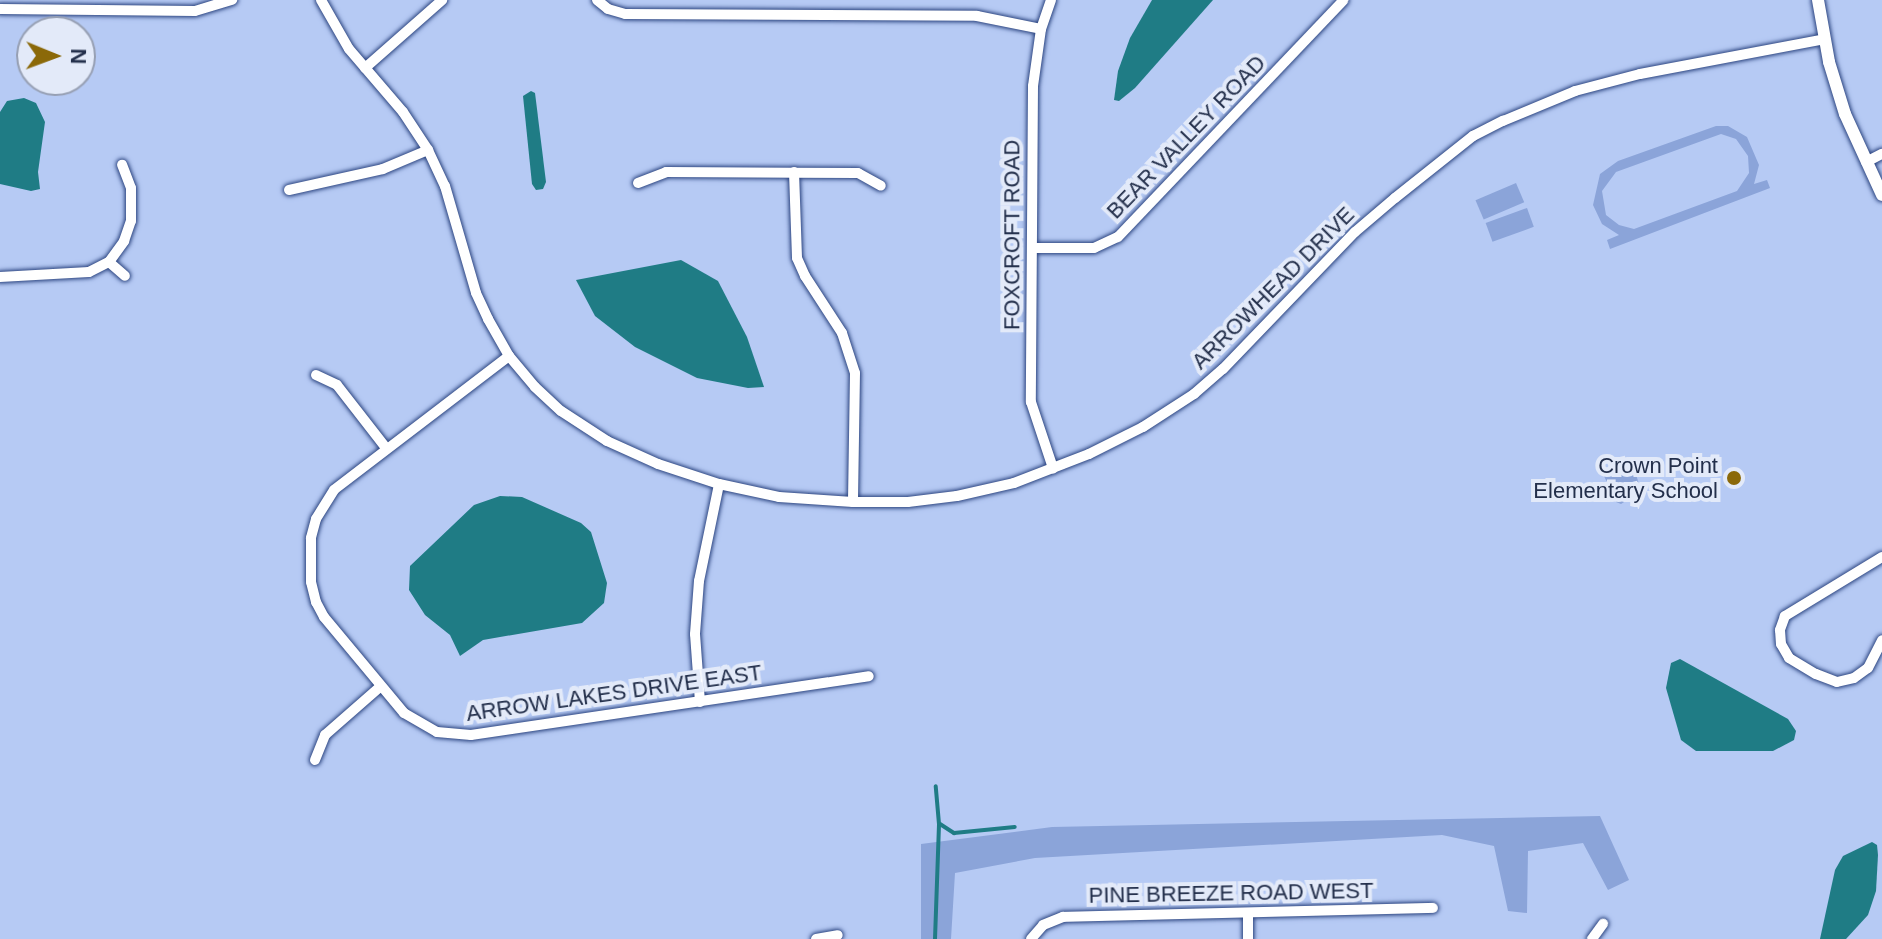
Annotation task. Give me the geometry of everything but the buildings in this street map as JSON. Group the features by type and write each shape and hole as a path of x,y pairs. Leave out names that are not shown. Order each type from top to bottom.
{"street":[{"path":"0,9 124,5 195,11 232,0"},
{"name":"ARROWHEAD DRIVE","path":"321,0 338,33 403,112 428,150 445,186 476,293 509,356 561,411 607,441 658,464 719,484 779,497 853,502 908,502 957,496 1014,483 1117,441 1194,394 1252,341 1355,232 1473,136 1575,91 1640,74 1825,39"},
{"path":"365,68 442,0"},
{"path":"597,0 608,9 625,14 977,16 1041,29"},
{"name":"FOXCROFT ROAD","path":"1051,0 1041,29 1033,86 1031,402 1053,468"},
{"name":"BEAR VALLEY ROAD","path":"1032,248 1094,248 1118,237 1344,0"},
{"path":"1818,0 1845,114 1882,195"},
{"path":"289,190 383,169 428,150"},
{"path":"1866,162 1882,154"},
{"path":"0,277 89,272 109,262 124,241 131,221 131,188 122,165"},
{"path":"638,183 666,172 794,172 858,173 881,186"},
{"path":"794,172 797,258 805,276 842,333 855,373 853,502"},
{"path":"109,262 125,276"},
{"name":"ARROW LAKES DRIVE EAST","path":"509,356 334,490 316,519 311,538 311,582 324,617 381,686 420,725 456,735 869,676"},
{"path":"316,375 337,385 386,448"},
{"path":"700,702 695,634 699,581 719,484"},
{"path":"1882,557 1785,616 1780,630 1781,644 1789,658 1837,682 1854,678 1868,668 1882,640"},
{"path":"315,760 325,735 381,686"},
{"name":"PINE BREEZE ROAD WEST","path":"1032,936 1043,925 1063,917 1433,908"},
{"path":"1248,913 1248,939"},
{"path":"1592,939 1603,924"},
{"path":"816,939 838,935"}],"shaded area":[{"path":"1152,0 1213,0 1135,88 1119,101 1114,100 1118,71 1130,38"},
{"path":"531,91 535,93 546,182 543,189 536,190 532,184 523,96"},
{"path":"24,98 36,103 45,122 38,172 40,189 31,191 0,184 0,112 7,101"},
{"path":"1716,126 1728,126 1747,137 1759,165 1754,184 1767,180 1770,188 1610,249 1607,240 1619,235 1602,224 1593,205 1600,174 1618,161","holes":["1721,134 1736,139 1748,156 1749,173 1737,191 1634,229 1619,225 1606,215 1602,191 1616,172"]},
{"path":"1516,183 1524,202 1484,220 1475,200"},
{"path":"1527,208 1534,227 1492,242 1486,223"},
{"path":"681,260 718,281 747,337 764,387 748,388 697,378 635,347 595,316 576,280"},
{"path":"1626,462 1635,471 1641,491 1621,504 1616,502 1604,476"},
{"path":"500,496 522,497 581,523 591,532 607,583 604,603 582,623 483,640 460,656 450,635 425,615 409,590 410,566 474,505"},
{"path":"1680,659 1788,719 1796,731 1794,740 1773,751 1696,751 1681,740 1666,688 1671,663"},
{"path":"1600,816 1629,880 1608,890 1583,843 1528,851 1527,913 1508,911 1494,846 1442,835 1035,858 955,873 951,939 921,939 921,844 1052,827"},
{"path":"1872,842 1877,845 1878,855 1876,891 1868,915 1846,939 1820,939 1835,870 1843,856"}],"waterway":[{"path":"935,939 939,824 936,786"},
{"path":"940,824 954,833 1015,827"}],"place":[{"name":"Crown Point Elementary School","path":"1734,478"}]}
